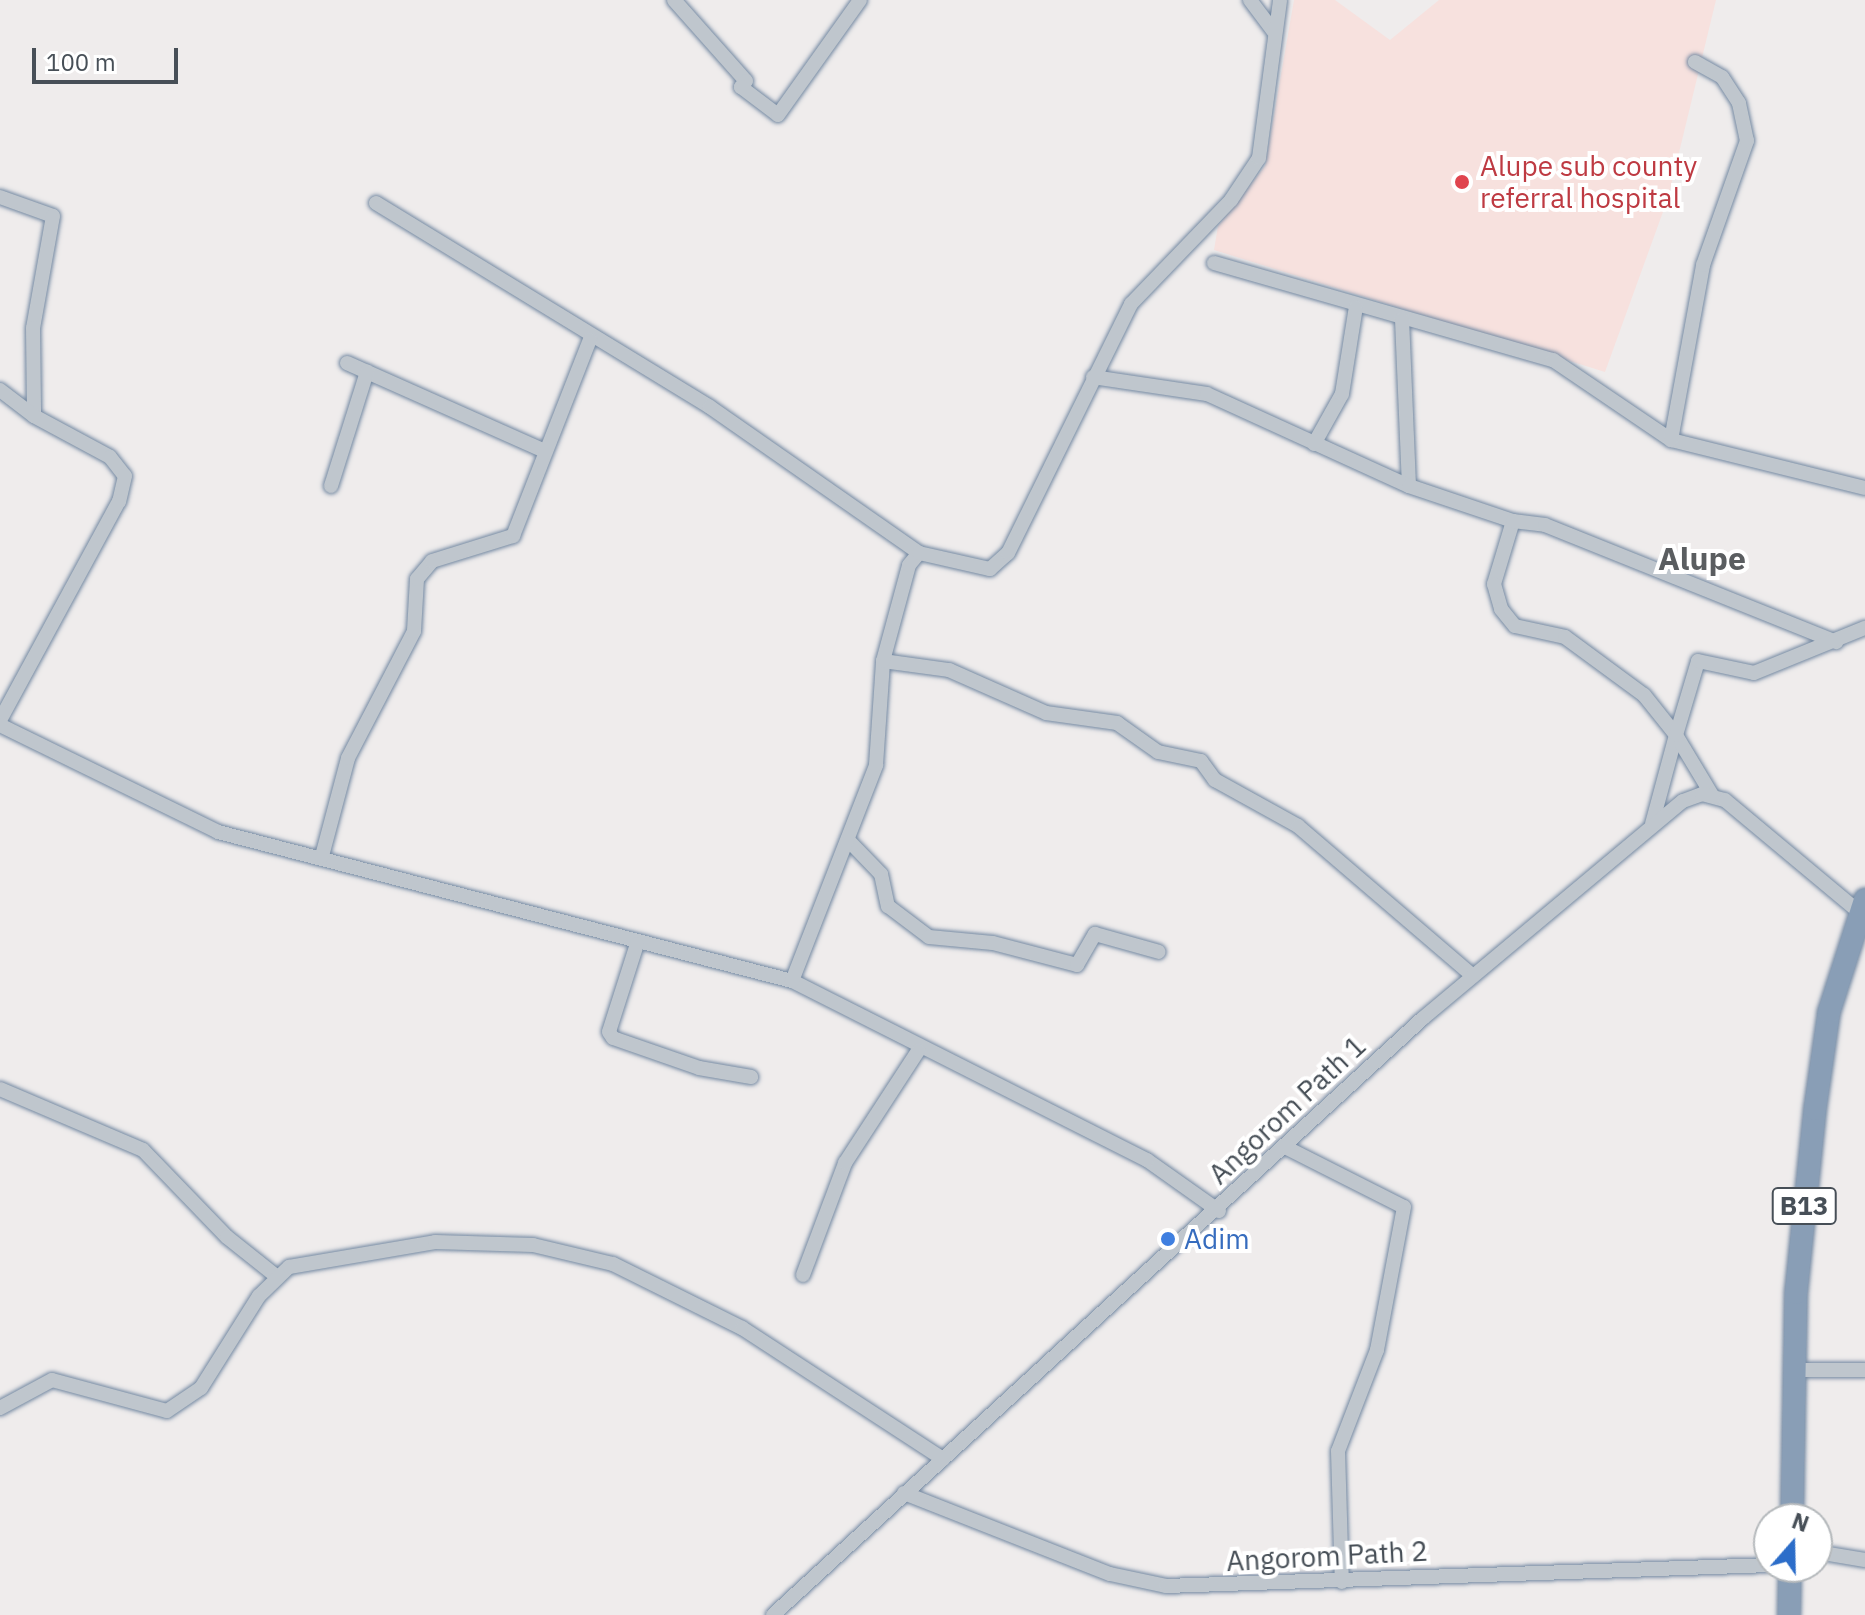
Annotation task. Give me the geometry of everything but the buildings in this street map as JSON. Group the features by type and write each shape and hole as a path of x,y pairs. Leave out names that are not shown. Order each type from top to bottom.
{"highway":[{"name":"B13","path":"1792,1503 1796,1293 1821,1059 1862,906"},
{"path":"1789,1615 1790,1583"}],"street":[{"path":"674,0 746,81 741,87 778,115 860,0"},
{"path":"1250,0 1273,31"},
{"path":"376,203 590,340 710,407 919,553 990,569 1008,553 1131,304 1231,200 1259,158 1274,85 1273,31 1280,0"},
{"path":"1671,440 1703,265 1747,141 1739,103 1722,77 1695,62"},
{"path":"0,197 53,216 33,328 34,416"},
{"path":"1214,263 1356,307 1553,360 1671,440 1865,488"},
{"path":"1314,444 1342,394 1356,307"},
{"path":"1402,319 1409,486"},
{"path":"322,856 348,758 414,631 417,579 432,561 513,536 590,340"},
{"path":"347,363 545,451"},
{"path":"331,486 367,372"},
{"path":"1093,377 1207,394 1409,486 1513,521 1545,525 1836,642"},
{"path":"0,390 34,416 110,457 125,476 119,501 0,722 218,832 322,856 637,944 792,981 918,1051 1147,1160 1219,1211"},
{"path":"1513,521 1494,584 1501,609 1515,626 1565,637 1644,695 1676,735 1712,795 1862,906"},
{"path":"792,981 876,765 883,661 909,565 919,553"},
{"path":"1652,824 1698,661 1754,673 1865,628"},
{"path":"883,661 949,670 1046,713 1117,723 1158,752 1201,761 1215,780 1298,826 1473,976"},
{"name":"Angorom Path 1","path":"773,1615 1473,976 1652,824 1692,797 1712,795"},
{"path":"849,841 881,874 888,906 929,937 993,943 1077,965 1095,934 1159,952"},
{"path":"637,944 609,1032 613,1038 699,1068 751,1077"},
{"path":"803,1275 845,1163 918,1051"},
{"path":"0,1089 143,1150 227,1237 276,1276"},
{"path":"1285,1147 1404,1207 1377,1350 1336,1463 1342,1582"},
{"path":"0,1408 52,1380 142,1409 174,1408 201,1388 276,1276 299,1264 435,1242 533,1245 595,1258 780,1347 943,1459"},
{"path":"1795,1370 1865,1370"},
{"name":"Angorom Path 2","path":"904,1493 1142,1582 1236,1589 1753,1566"},
{"path":"1833,1555 1865,1560"}],"shaded area":[{"name":"Alupe sub county referral hospital","path":"1294,0 1335,0 1390,40 1439,0 1716,0 1668,198 1605,372 1214,250 1218,226 1265,166"}],"place":[{"name":"Alupe sub county referral hospital","path":"1462,182"},
{"name":"Adim","path":"1168,1239"}],"district":[{"name":"Alupe","path":"1702,558"}]}
